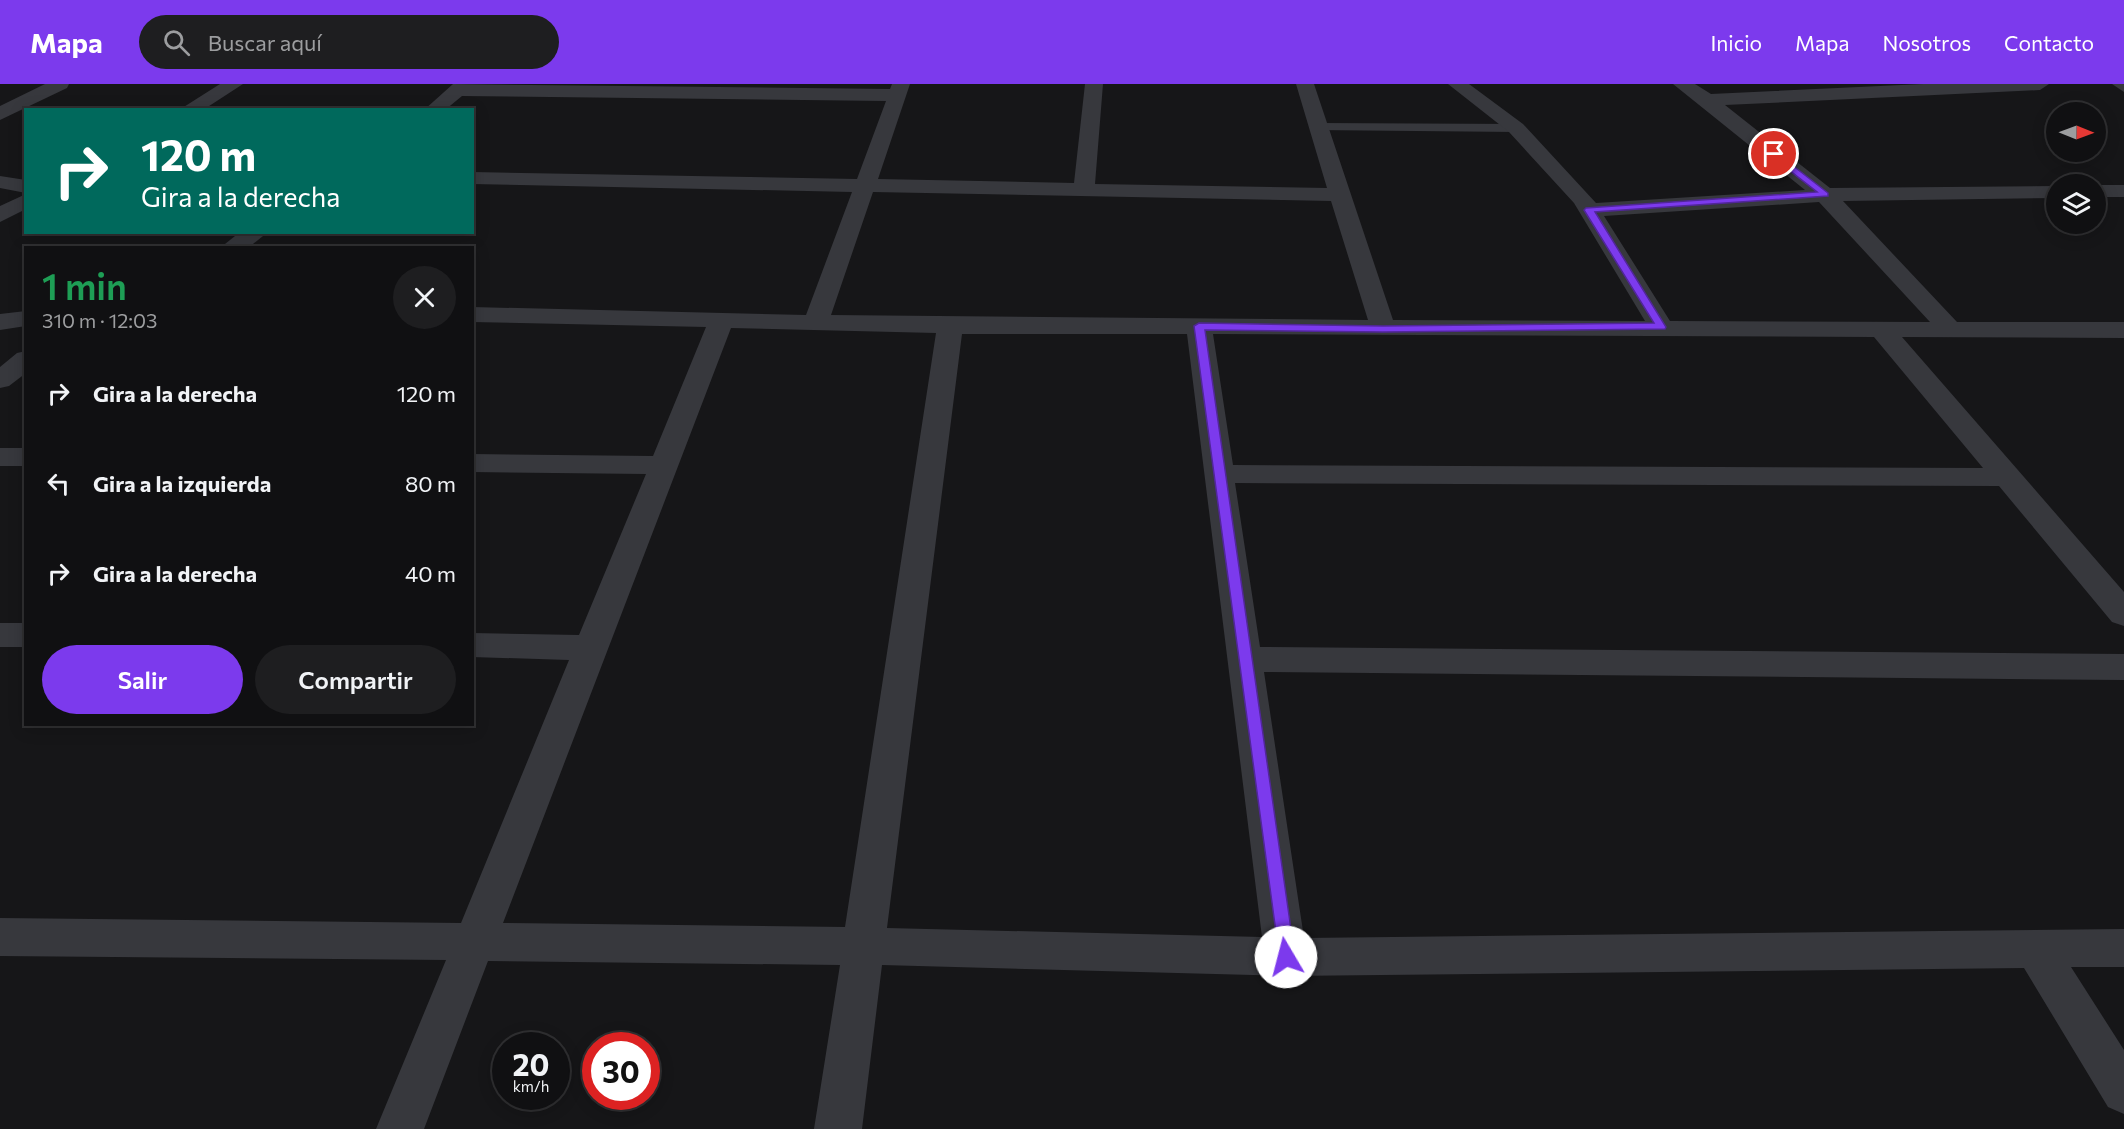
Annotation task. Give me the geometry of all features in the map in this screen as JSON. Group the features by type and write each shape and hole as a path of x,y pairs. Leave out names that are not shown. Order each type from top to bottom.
{"street":[{"path":"0,114 60,84"},
{"path":"192,108 234,84"},
{"path":"1084,190 1094,84"},
{"path":"1305,84 1383,329"},
{"path":"1457,84 1516,128 1589,210 1661,327"},
{"path":"1682,84 1707,100 1825,195 1952,331"},
{"path":"1707,100 2040,84"},
{"path":"435,108 461,87 899,89 862,187 816,323"},
{"path":"474,178 1342,195"},
{"path":"0,182 24,187"},
{"path":"2106,191 2124,191"},
{"path":"1589,210 1825,195 2046,192"},
{"path":"0,215 24,201"},
{"path":"234,246 254,234"},
{"path":"474,314 950,326 1383,329 1661,327 2119,334"},
{"path":"0,322 24,318"},
{"path":"400,1129 471,944 721,321"},
{"path":"838,1129 950,326"},
{"path":"1199,326 1286,957"},
{"path":"1882,330 2124,614"},
{"path":"0,457 24,457"},
{"path":"474,463 662,465"},
{"path":"1220,474 2008,477"},
{"path":"0,635 24,635"},
{"path":"474,645 589,648"},
{"path":"1245,659 2124,667"},
{"path":"0,937 471,944 865,946 1286,957 2034,947 2124,948"},
{"path":"2034,947 2124,1091"}],"lane":[{"path":"1319,127 1516,128"}],"route":[{"path":"1286,957 1199,326 1383,329 1661,327 1589,210 1825,195 1774,154"}]}
